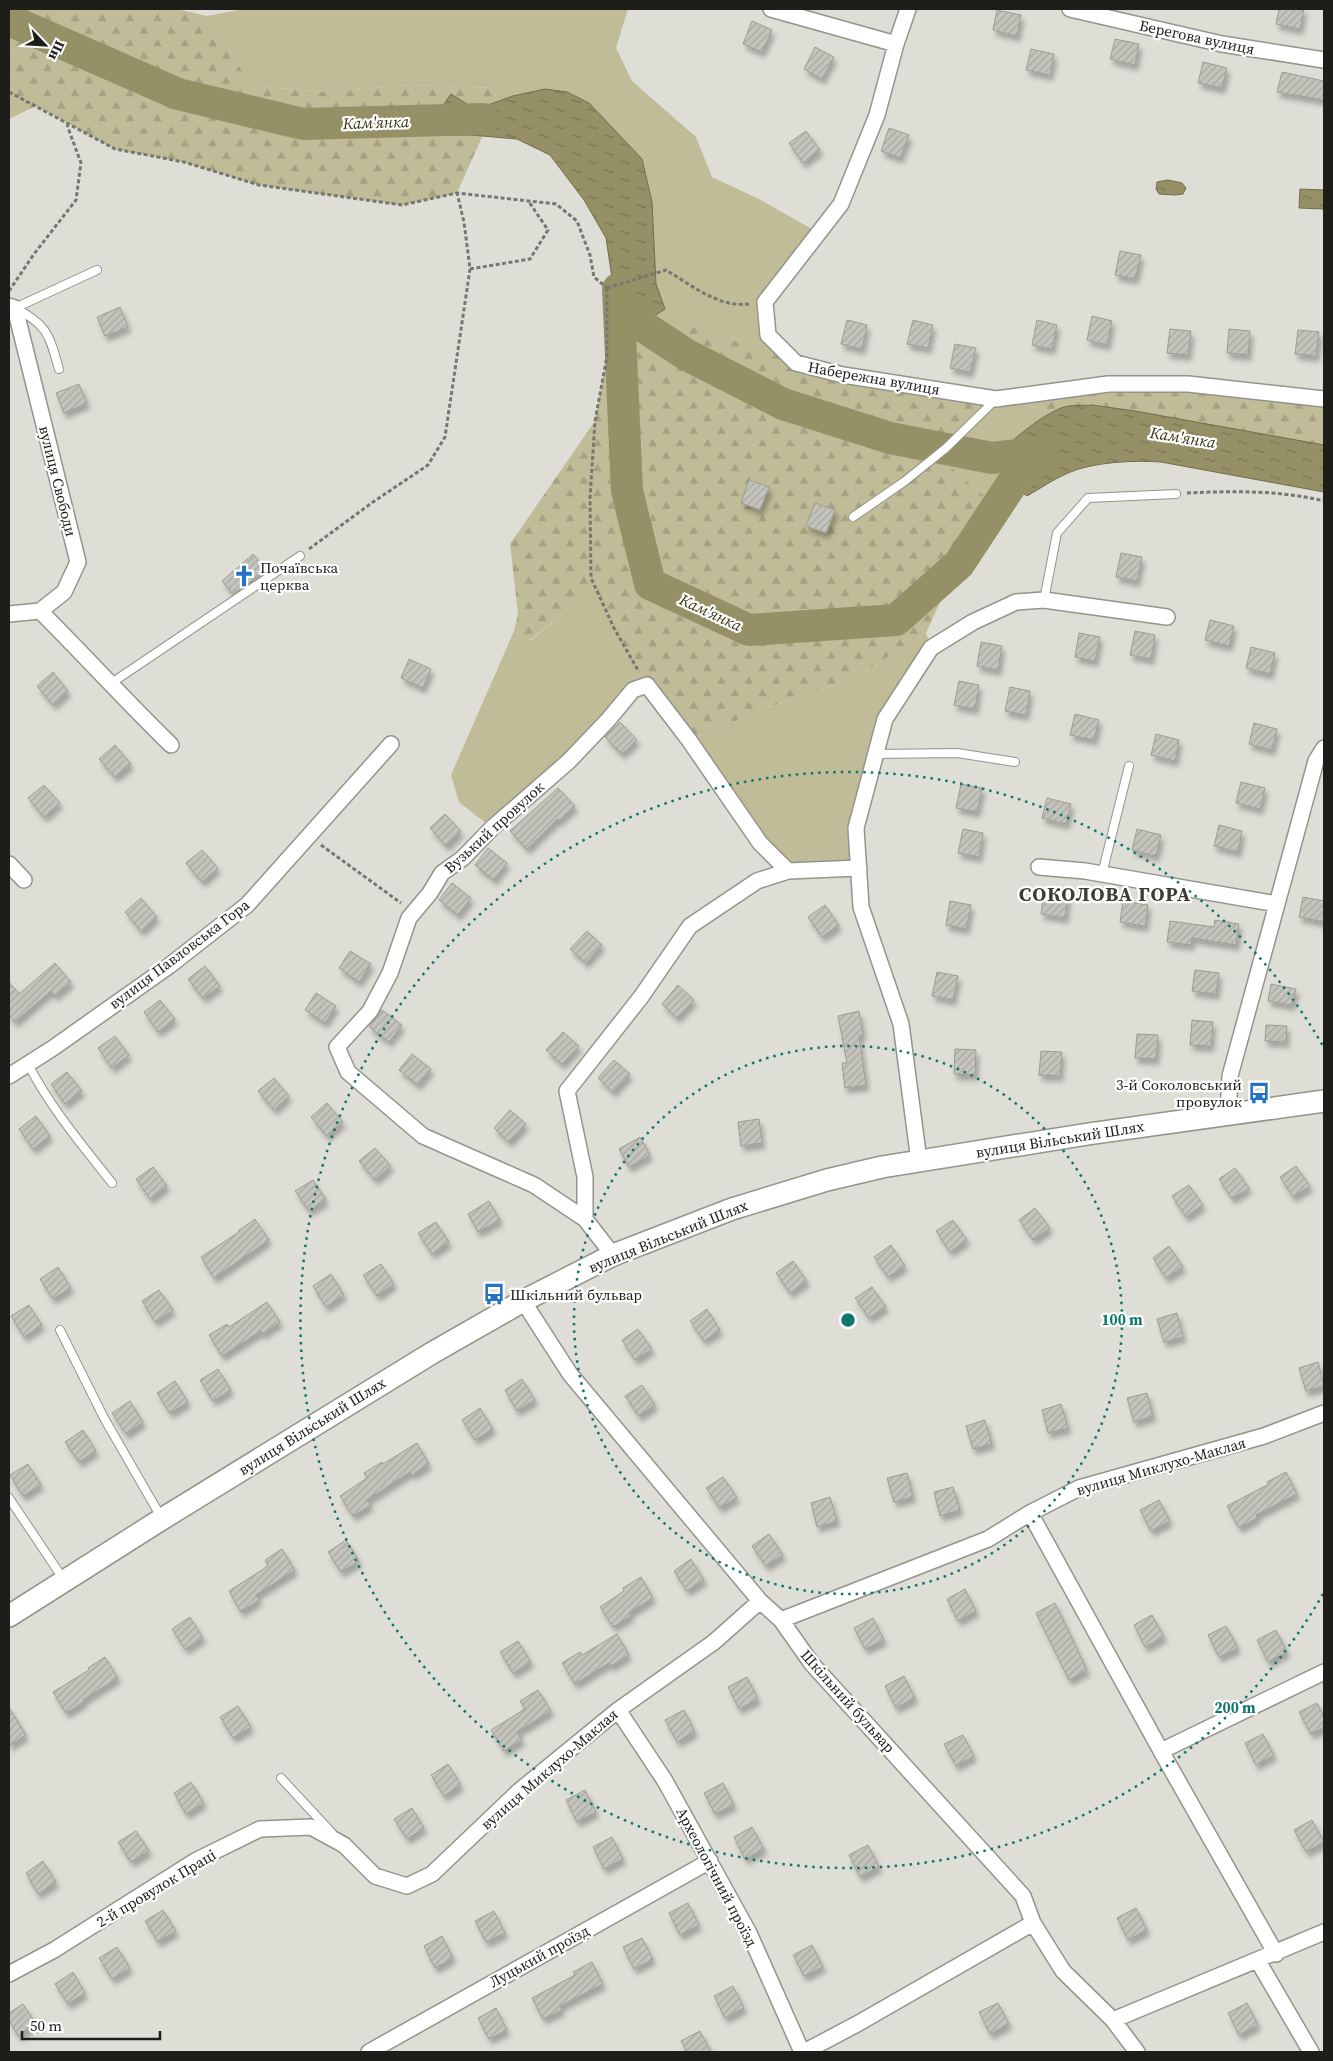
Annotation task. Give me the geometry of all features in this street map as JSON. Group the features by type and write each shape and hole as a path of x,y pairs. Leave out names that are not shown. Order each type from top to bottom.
{"street":[{"path":"771,9 896,44"},
{"path":"765,302 841,204 877,115 896,44 908,9"},
{"name":"Берегова вулиця","path":"1070,9 1222,44 1324,60"},
{"name":"Набережна вулиця","path":"765,302 768,335 796,363 843,374 996,399 1108,384 1188,384 1324,399"},
{"name":"вулиця Свободи","path":"12,307 78,562 64,592 40,611"},
{"path":"918,1161 901,1024 861,907 856,828 885,719 931,648 973,622 1016,602 1044,600 1167,617"},
{"path":"9,614 40,611 171,745"},
{"path":"646,685 689,740 760,843 788,871"},
{"name":"Вузький провулок","path":"613,1255 585,1219 534,1185 423,1136 348,1072 338,1047 370,1011 390,973 409,918 430,893 442,873 463,858 492,828 569,761 608,720 633,690 646,685"},
{"name":"вулиця Павловська Гора","path":"9,1076 169,966 240,910 391,744"},
{"path":"1228,1115 1230,1076 1316,761 1324,748"},
{"path":"9,864 24,880"},
{"path":"1039,867 1102,874 1277,904"},
{"path":"585,1219 585,1177 567,1091 641,997 690,926 757,881 788,871 859,868"},
{"name":"вулиця Вільський Шлях","path":"9,1616 415,1363 522,1301 613,1255 732,1209 792,1190 882,1167 1088,1134 1324,1101"},
{"name":"Шкільний бульвар","path":"522,1301 570,1374 760,1601 781,1620 812,1664 1023,1896 1033,1923 1063,1971 1113,2020 1137,2052"},
{"name":"вулиця Миклухо-Маклая","path":"781,1620 988,1539 1030,1513 1079,1488 1264,1436 1324,1413"},
{"path":"1030,1513 1161,1751 1276,1954"},
{"name":"вулиця Миклухо-Маклая","path":"311,1826 344,1845 375,1876 407,1886 432,1874 519,1791 618,1710 714,1642 760,1601"},
{"path":"1161,1751 1324,1672"},
{"name":"Археологічний проїзд","path":"618,1710 665,1781 749,1933 803,2052"},
{"name":"2-й провулок Праці","path":"9,1974 54,1950 195,1862 260,1829 311,1826"},
{"name":"Луцький проїзд","path":"369,2052 710,1861"},
{"path":"803,2052 857,2024 1033,1923"},
{"path":"1113,2020 1276,1954 1324,1932"},
{"path":"1258,1961 1311,2052"}],"lane":[{"path":"12,307 97,270"},
{"path":"12,307 35,318 50,337 58,368"},
{"path":"853,517 905,482 946,448 996,399"},
{"path":"1044,600 1056,533 1088,498 1176,494"},
{"path":"110,684 300,556"},
{"path":"876,754 957,753 1015,762"},
{"path":"1102,874 1129,766"},
{"path":"28,1064 36,1081 76,1138 112,1182"},
{"path":"60,1330 104,1418 162,1519"},
{"path":"9,1498 65,1581"},
{"path":"281,1778 344,1845"}],"path":[{"path":"9,92 115,149 184,162 258,185 402,205 457,193 556,204 577,221 590,255 594,277 607,288 607,356 595,420 590,498 592,578 614,628 646,685"},
{"path":"9,291 34,254 76,200 81,163 67,124"},
{"path":"300,556 373,502 428,466 444,437 470,269 464,222 457,193"},
{"path":"470,269 530,259 548,230 528,201"},
{"path":"607,288 666,270 704,294 737,306 765,302"},
{"path":"1176,494 1241,491 1309,497 1324,501"},
{"path":"309,836 414,912"}],"green space":[{"path":"9,9 176,9 207,16 252,86 329,92 408,85 497,88 490,119 457,193 402,205 259,185 184,162 115,149 36,106 9,119"},
{"path":"244,9 628,9 616,48 632,81 696,137 712,177 759,199 819,233 765,302 768,335 796,363 621,350 621,283 599,140 490,119 497,88 408,85 329,92 252,86 207,16"},
{"path":"678,321 796,363 996,399 925,445 987,498 926,633 852,679 775,705 689,740 647,685 614,628 592,579 563,613 529,641 514,631 518,614 510,544 595,421 607,356"},
{"path":"1108,384 1324,399 1324,464 1142,430 996,399"},
{"path":"996,399 1142,430 1042,453 1011,485 959,564 987,498 924,445"},
{"path":"591,578 614,628 647,685 492,828 459,802 451,775 514,631 530,641 563,613"},
{"path":"926,633 931,648 885,719 856,828 859,868 788,871 689,740 775,705 852,679"}],"water":[{"path":"545,89 567,92 589,103 642,159 652,202 656,284 665,309 630,332 612,336 612,278 606,238 584,200 550,155 517,139 471,135 439,135 438,113 451,94 470,106 485,106 513,96"},
{"path":"1168,180 1182,183 1186,188 1183,194 1159,194 1156,189 1157,182"},
{"path":"1300,189 1324,190 1324,209 1299,208"},
{"path":"1092,405 1324,445 1324,492 1151,461 1114,463 1078,469 1027,496 1011,485 992,458 1051,413 1069,406"}],"building":[{"path":"1279,9 1304,9 1300,29 1276,24"},
{"path":"997,10 1021,15 1017,36 993,30"},
{"path":"752,21 772,30 762,52 743,44"},
{"path":"1115,39 1139,44 1135,65 1110,59"},
{"path":"815,47 834,57 822,79 804,69"},
{"path":"1031,49 1054,54 1050,75 1026,70"},
{"path":"1203,62 1227,68 1222,88 1198,83"},
{"path":"1282,72 1324,81 1324,100 1277,92"},
{"path":"889,128 909,135 900,158 881,151"},
{"path":"806,131 820,150 803,163 789,143"},
{"path":"1120,251 1141,255 1135,279 1115,275"},
{"path":"120,307 128,327 105,336 97,317"},
{"path":"1092,316 1112,321 1107,345 1087,340"},
{"path":"847,320 867,325 862,349 841,344"},
{"path":"913,320 933,325 928,348 907,344"},
{"path":"1037,320 1057,325 1052,349 1032,345"},
{"path":"1170,329 1191,331 1188,355 1167,353"},
{"path":"1229,329 1250,331 1248,355 1227,353"},
{"path":"1298,330 1319,332 1316,356 1295,354"},
{"path":"955,344 976,348 970,372 950,368"},
{"path":"79,384 87,403 64,413 56,393"},
{"path":"749,480 769,487 760,510 741,503"},
{"path":"815,503 835,510 826,533 806,526"},
{"path":"1121,553 1142,557 1137,581 1116,577"},
{"name":"Почаївська церква","path":"253,554 267,570 233,594 222,581"},
{"path":"1210,620 1234,626 1229,646 1205,640"},
{"path":"1135,631 1155,635 1151,659 1130,655"},
{"path":"1079,633 1100,637 1095,661 1075,657"},
{"path":"981,642 1002,646 998,670 977,666"},
{"path":"1251,647 1275,653 1270,674 1246,668"},
{"path":"409,659 431,669 423,688 401,678"},
{"path":"53,672 68,691 53,705 37,686"},
{"path":"959,681 979,685 975,709 954,705"},
{"path":"1010,687 1030,691 1026,715 1005,711"},
{"path":"1075,714 1099,720 1094,740 1070,735"},
{"path":"620,722 637,740 622,754 605,737"},
{"path":"1254,723 1277,729 1272,750 1249,744"},
{"path":"1156,734 1179,740 1175,761 1151,755"},
{"path":"115,745 131,764 115,777 99,759"},
{"path":"1241,782 1265,788 1260,809 1236,803"},
{"path":"961,784 982,788 977,812 956,808"},
{"path":"44,785 60,803 44,817 28,798"},
{"path":"558,788 575,806 559,821 558,819 527,849 510,831"},
{"path":"1047,798 1071,804 1066,824 1042,818"},
{"path":"445,814 461,831 446,846 430,828"},
{"path":"1219,825 1242,831 1238,852 1214,846"},
{"path":"963,829 983,833 979,857 958,853"},
{"path":"1137,829 1161,835 1156,856 1132,850"},
{"path":"488,848 507,863 494,880 475,865"},
{"path":"202,850 218,868 202,882 186,863"},
{"path":"452,883 471,898 458,915 439,900"},
{"path":"1044,893 1068,897 1065,918 1041,914"},
{"path":"1303,897 1324,901 1324,922 1299,917"},
{"path":"141,898 157,917 141,931 125,912"},
{"path":"950,901 971,905 966,929 946,925"},
{"path":"1123,901 1148,905 1145,926 1120,922"},
{"path":"825,905 839,925 822,937 808,917"},
{"path":"1215,920 1239,924 1236,945 1192,938 1191,945 1167,942 1170,921 1214,927"},
{"path":"587,931 602,945 586,963 570,949"},
{"path":"350,951 371,964 359,982 339,968"},
{"path":"55,963 71,982 55,996 51,991 15,1022 9,1015 9,982 19,994"},
{"path":"205,966 220,986 203,998 188,979"},
{"path":"1195,970 1219,973 1216,994 1192,991"},
{"path":"937,972 958,976 953,1000 932,996"},
{"path":"1271,984 1296,989 1292,1005 1268,1001"},
{"path":"678,985 694,1000 677,1018 662,1004"},
{"path":"316,993 336,1006 325,1023 305,1010"},
{"path":"160,1000 175,1019 158,1032 144,1012"},
{"path":"382,1010 402,1025 389,1042 369,1027"},
{"path":"859,1011 863,1035 859,1036 866,1085 845,1088 842,1063 847,1063 838,1016"},
{"path":"1192,1020 1213,1022 1211,1046 1190,1045"},
{"path":"1266,1025 1287,1026 1286,1042 1265,1041"},
{"path":"563,1032 579,1046 562,1064 546,1050"},
{"path":"1137,1034 1158,1035 1156,1059 1135,1058"},
{"path":"115,1036 129,1055 112,1068 98,1048"},
{"path":"955,1049 976,1050 975,1075 954,1074"},
{"path":"1041,1051 1062,1052 1060,1076 1039,1075"},
{"path":"412,1054 431,1069 418,1085 399,1070"},
{"path":"614,1060 630,1074 613,1092 598,1078"},
{"path":"67,1072 82,1091 65,1104 51,1084"},
{"path":"274,1078 289,1096 274,1110 258,1091"},
{"path":"327,1103 343,1122 327,1136 311,1117"},
{"path":"510,1110 526,1124 509,1142 494,1128"},
{"path":"36,1116 50,1136 33,1149 19,1129"},
{"path":"759,1119 762,1143 741,1146 738,1122"},
{"path":"640,1137 650,1155 629,1167 619,1149"},
{"path":"375,1148 391,1166 375,1180 359,1161"},
{"path":"1296,1166 1310,1186 1293,1197 1280,1177"},
{"path":"153,1167 167,1186 150,1199 136,1179"},
{"path":"1235,1168 1249,1188 1232,1199 1219,1179"},
{"path":"313,1180 326,1200 309,1211 295,1191"},
{"path":"1189,1185 1203,1205 1186,1217 1172,1196"},
{"path":"489,1201 500,1220 478,1232 468,1214"},
{"path":"1035,1208 1050,1228 1033,1240 1019,1220"},
{"path":"255,1219 269,1240 214,1278 201,1257"},
{"path":"953,1220 967,1240 950,1252 936,1231"},
{"path":"436,1222 449,1242 432,1254 418,1233"},
{"path":"891,1245 905,1266 888,1277 874,1257"},
{"path":"1169,1246 1183,1267 1166,1278 1153,1258"},
{"path":"793,1261 807,1281 790,1293 776,1273"},
{"path":"381,1264 394,1284 377,1296 363,1275"},
{"path":"58,1267 71,1288 53,1299 40,1279"},
{"path":"331,1274 344,1295 326,1307 313,1286"},
{"path":"872,1287 886,1307 869,1318 855,1298"},
{"path":"159,1290 173,1310 155,1322 142,1301"},
{"path":"267,1302 280,1322 263,1334 261,1331 222,1356 209,1335 227,1324 229,1327"},
{"path":"29,1305 42,1325 24,1337 11,1316"},
{"path":"707,1309 720,1330 704,1341 690,1321"},
{"path":"1177,1313 1183,1337 1164,1342 1157,1319"},
{"path":"638,1329 652,1349 635,1360 622,1340"},
{"path":"1318,1362 1324,1386 1306,1391 1299,1368"},
{"path":"218,1369 231,1390 213,1401 200,1380"},
{"path":"522,1379 535,1400 517,1411 505,1390"},
{"path":"175,1381 188,1402 170,1413 157,1393"},
{"path":"642,1385 655,1405 639,1416 625,1396"},
{"path":"1147,1393 1153,1416 1134,1422 1127,1398"},
{"path":"130,1401 143,1422 126,1434 112,1413"},
{"path":"1061,1404 1068,1428 1048,1433 1042,1410"},
{"path":"480,1408 493,1429 475,1440 462,1420"},
{"path":"985,1420 992,1444 973,1449 966,1426"},
{"path":"83,1430 96,1451 79,1462 65,1442"},
{"path":"417,1443 429,1464 412,1475 410,1472 367,1500 371,1505 353,1516 340,1496 367,1478 364,1473 382,1462 383,1464"},
{"path":"28,1464 41,1485 23,1496 10,1475"},
{"path":"1286,1472 1297,1494 1256,1515 1257,1518 1239,1528 1227,1506 1269,1484 1267,1482"},
{"path":"907,1473 913,1497 894,1502 887,1478"},
{"path":"723,1477 737,1497 720,1508 706,1488"},
{"path":"953,1487 960,1510 940,1516 934,1492"},
{"path":"830,1497 837,1521 817,1527 811,1503"},
{"path":"1159,1500 1170,1521 1151,1531 1140,1510"},
{"path":"769,1534 783,1555 766,1566 752,1546"},
{"path":"346,1540 359,1561 341,1572 328,1552"},
{"path":"282,1549 295,1570 256,1595 259,1600 241,1612 229,1591 268,1566 265,1560"},
{"path":"691,1559 704,1580 687,1591 674,1571"},
{"path":"641,1577 653,1598 629,1613 631,1616 613,1627 600,1607 624,1591 623,1588"},
{"path":"965,1589 976,1611 958,1621 947,1599"},
{"path":"1055,1603 1087,1670 1069,1680 1036,1613"},
{"path":"1152,1615 1164,1637 1145,1647 1134,1625"},
{"path":"190,1617 203,1638 185,1649 172,1629"},
{"path":"873,1618 884,1640 865,1649 854,1628"},
{"path":"1226,1626 1238,1648 1219,1657 1208,1635"},
{"path":"1276,1630 1287,1652 1268,1662 1257,1640"},
{"path":"617,1634 629,1655 611,1666 609,1663 575,1684 562,1663 580,1652 582,1655"},
{"path":"518,1641 531,1662 513,1673 500,1652"},
{"path":"105,1657 118,1678 66,1713 53,1692 89,1670 88,1668"},
{"path":"904,1676 915,1698 896,1708 885,1686"},
{"path":"747,1677 758,1699 739,1709 728,1687"},
{"path":"538,1690 551,1711 517,1732 522,1740 504,1751 491,1730 525,1709 520,1701"},
{"path":"1317,1703 1324,1716 1324,1727 1311,1734 1299,1712"},
{"path":"238,1706 251,1727 233,1738 220,1717"},
{"path":"9,1707 26,1735 9,1746"},
{"path":"684,1710 695,1732 677,1742 665,1720"},
{"path":"1263,1734 1274,1755 1256,1765 1245,1743"},
{"path":"963,1735 974,1756 956,1766 944,1744"},
{"path":"448,1764 461,1785 444,1796 431,1775"},
{"path":"191,1782 204,1803 186,1814 174,1793"},
{"path":"723,1783 734,1805 715,1814 704,1793"},
{"path":"585,1790 596,1812 577,1822 566,1800"},
{"path":"412,1808 424,1828 407,1839 394,1819"},
{"path":"1312,1820 1324,1842 1306,1852 1294,1830"},
{"path":"752,1827 764,1849 745,1859 734,1837"},
{"path":"136,1831 149,1851 131,1862 118,1842"},
{"path":"612,1837 623,1859 604,1869 593,1847"},
{"path":"868,1845 879,1867 860,1877 849,1855"},
{"path":"43,1861 56,1882 38,1894 26,1873"},
{"path":"688,1903 699,1925 680,1935 669,1913"},
{"path":"1136,1908 1147,1930 1128,1940 1117,1918"},
{"path":"163,1910 176,1931 158,1942 145,1921"},
{"path":"494,1911 505,1933 486,1942 475,1921"},
{"path":"442,1936 453,1958 435,1968 424,1946"},
{"path":"642,1938 653,1959 634,1969 623,1947"},
{"path":"812,1945 823,1967 804,1976 793,1955"},
{"path":"117,1947 130,1968 112,1979 99,1958"},
{"path":"592,1962 603,1984 560,2006 562,2010 543,2019 532,1998 575,1975 573,1972"},
{"path":"73,1972 85,1993 68,2004 55,1984"},
{"path":"733,1986 744,2008 725,2018 714,1996"},
{"path":"998,2003 1009,2024 990,2034 979,2012"},
{"path":"1247,2003 1258,2025 1239,2035 1228,2013"},
{"path":"23,2004 36,2024 18,2036 9,2020 9,2013"},
{"path":"496,2008 507,2030 489,2039 478,2018"},
{"path":"700,2031 711,2052 687,2052 681,2041"}],"waterway":[{"name":"Кам'янка","path":"9,20 178,94 303,124 483,119"},
{"name":"Кам'янка","path":"618,289 627,491 650,584 749,630 896,620 959,564 1011,485 1042,453"},
{"name":"Кам'янка","path":"619,300 641,325 687,355 783,404 890,438 992,458 1035,453"}],"place":[{"name":"Почаївська церква","path":"244,576"},
{"name":"3-й Соколовський провулок","path":"1259,1093"},
{"name":"Шкільний бульвар","path":"494,1294"}],"district":[{"name":"СОКОЛОВА ГОРА","path":"1105,894"}]}
